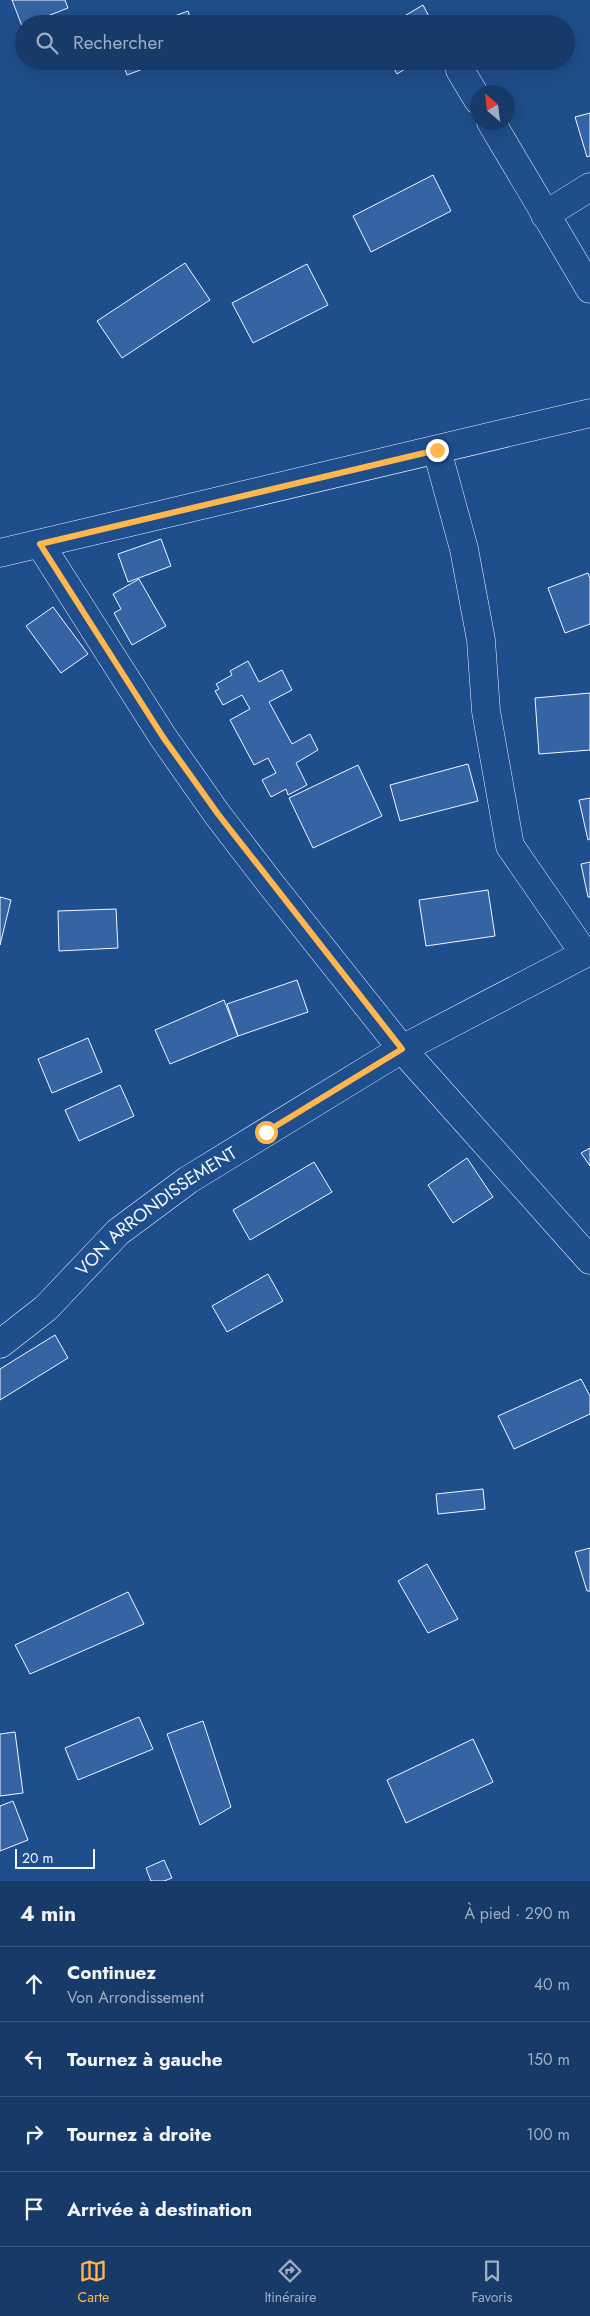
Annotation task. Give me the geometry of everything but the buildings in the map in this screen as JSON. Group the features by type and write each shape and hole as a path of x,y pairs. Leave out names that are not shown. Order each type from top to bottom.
{"street":[{"path":"460,70 470,87"},
{"path":"495,130 590,289"},
{"path":"545,215 590,187"},
{"path":"0,553 590,413"},
{"path":"437,450 464,549 481,640 486,710 510,846 587,952"},
{"path":"40,544 163,737 212,806 402,1049 590,1260"},
{"name":"VON ARRONDISSEMENT","path":"0,1344 46,1308 118,1232 188,1180 402,1049 587,952"}],"route":[{"path":"266,1132 402,1049 270,883 218,814 163,737 40,544 437,450"}]}
